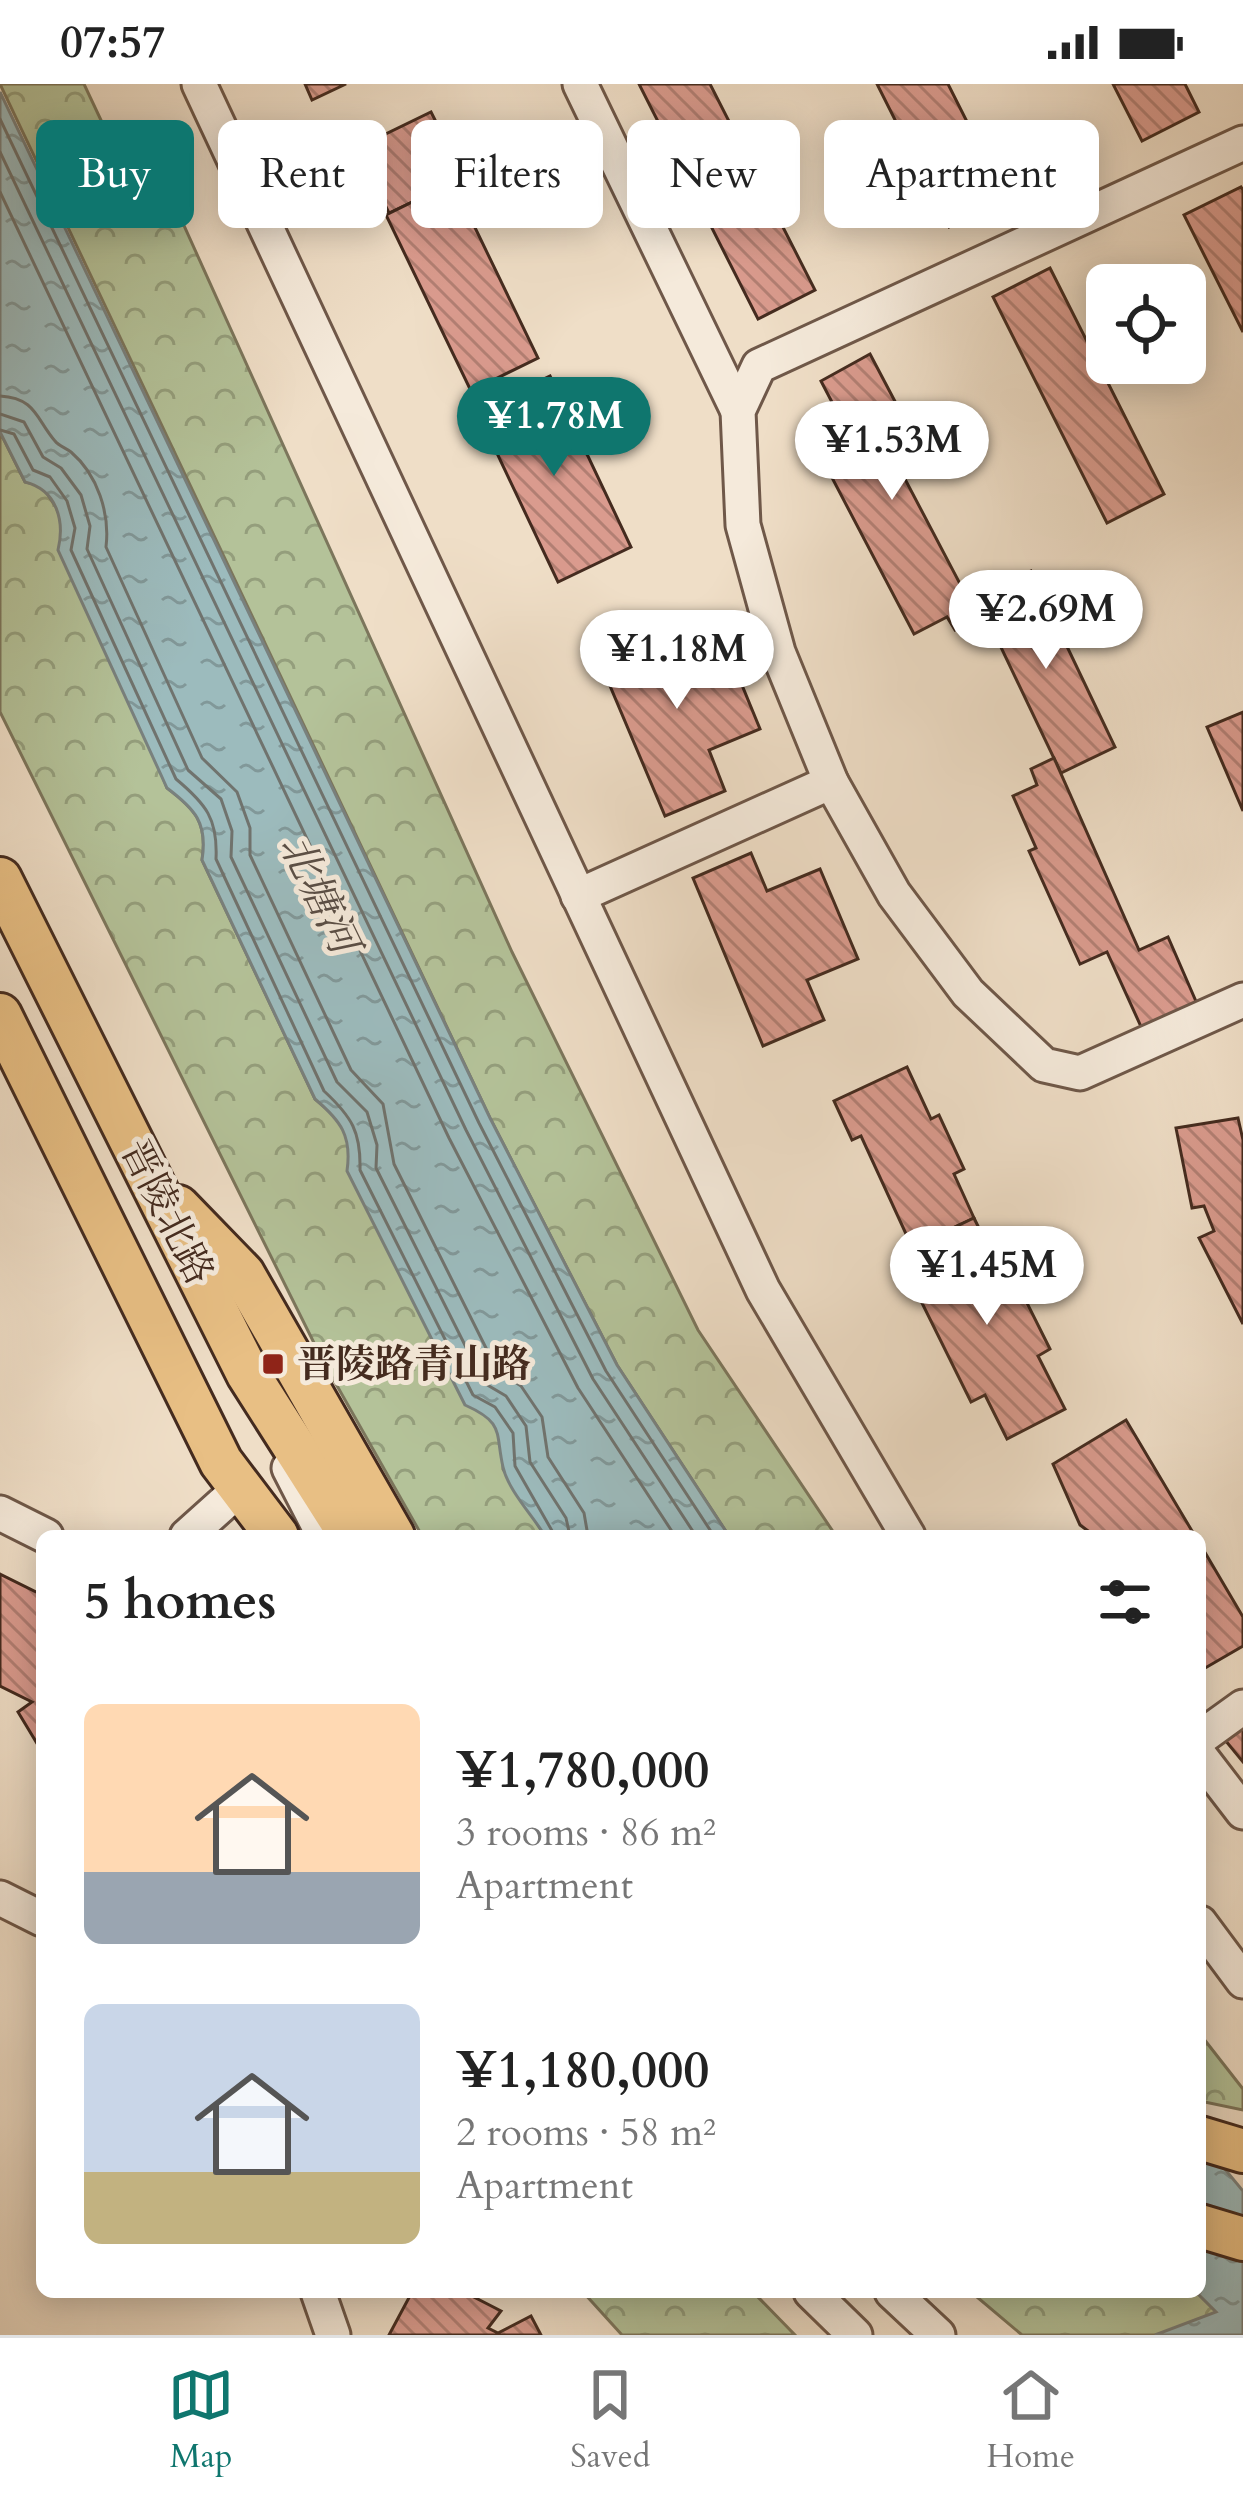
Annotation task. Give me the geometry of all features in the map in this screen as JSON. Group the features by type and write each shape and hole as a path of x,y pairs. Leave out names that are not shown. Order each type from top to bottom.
{"main road":[{"name":"晋陵北路","path":"0,879 248,1374 347,1530"},
{"name":"晋陵北路","path":"0,1015 229,1477 272,1530"},
{"path":"149,1177 243,1274 390,1530"},
{"path":"1206,2140 1243,2151"},
{"path":"1206,2171 1243,2180"},
{"path":"1206,2228 1243,2239"}],"street":[{"path":"199,84 763,1290 904,1530"},
{"path":"580,84 738,411 743,525 778,652 831,782 894,895 968,993 1044,1065 1079,1073 1243,1000"},
{"path":"738,411 759,367 1243,143"},
{"path":"578,896 831,782"},
{"path":"248,1374 321,1530"},
{"path":"191,1530 229,1477 256,1530"},
{"path":"0,1513 36,1531"},
{"path":"1206,1734 1243,1706"},
{"path":"1206,1764 1243,1812"},
{"path":"0,1898 36,1915"},
{"path":"1206,1931 1243,1981"},
{"path":"320,2298 333,2335"},
{"path":"817,2298 855,2335"},
{"path":"898,2298 938,2335"}],"green space":[{"path":"0,84 84,84 101,120 36,120 36,160"},
{"path":"68,228 185,228 512,952 698,1330 832,1530 725,1530 617,1365 490,1118"},
{"path":"0,432 25,482 42,486 56,507 167,788 197,818 203,836 202,860 315,1099 342,1122 350,1149 503,1440 503,1469 541,1530 419,1530 323,1361 0,712"},
{"path":"1206,2042 1243,2089 1243,2110 1206,2102"},
{"path":"1206,2297 1243,2309 1243,2335 1022,2335 978,2298"},
{"path":"588,2298 759,2298 795,2335 622,2335"}],"water":[{"name":"北塘河","path":"0,92 36,167 36,228 65,228 490,1118 617,1365 725,1530 541,1530 515,1494 492,1423 465,1405 347,1171 343,1130 315,1099 202,860 201,826 167,788 58,550 56,508 45,492 25,482 0,432"},
{"path":"1206,2146 1243,2191 1243,2335 1155,2335 1216,2312 1202,2298 1206,2298"}],"building":[{"path":"305,84 346,84 312,100"},
{"path":"639,84 710,84 728,120 657,120"},
{"path":"877,84 948,84 966,120 895,120"},
{"path":"1113,84 1185,84 1199,112 1142,141"},
{"path":"411,122 411,203 389,213 387,209 387,133"},
{"path":"1243,190 1243,332 1184,215"},
{"path":"411,203 411,228 475,228 538,358 471,391 387,215"},
{"path":"712,228 783,228 815,290 758,319"},
{"path":"1050,268 1086,339 1086,384 1109,384 1164,494 1107,523 993,297"},
{"path":"870,354 909,428 885,441 978,618 955,630 947,617 914,634 829,472 860,456 821,381"},
{"path":"550,376 631,547 558,582 477,411"},
{"path":"1031,571 1115,747 1061,773 977,597"},
{"path":"653,624 669,661 723,639 760,729 709,750 725,791 665,816 594,648"},
{"path":"1243,712 1243,811 1207,727"},
{"path":"1054,758 1139,950 1168,937 1198,1006 1143,1031 1107,952 1080,964 1029,851 1036,848 1013,796 1037,785 1031,769"},
{"path":"751,853 767,891 820,869 858,959 807,980 824,1020 763,1046 693,878"},
{"path":"907,1067 931,1119 939,1115 964,1169 954,1174 974,1218 912,1247 861,1136 852,1140 834,1101"},
{"path":"1238,1118 1243,1140 1243,1324 1199,1238 1214,1231 1204,1206 1192,1208 1176,1128"},
{"path":"974,1218 994,1259 1003,1255 1050,1349 1038,1356 1065,1409 1007,1439 985,1395 971,1402 921,1301 934,1295 911,1248"},
{"path":"1126,1420 1191,1530 1087,1530 1080,1525 1053,1464"},
{"path":"1206,1554 1243,1617 1243,1646 1206,1668"},
{"path":"0,1574 36,1592 36,1742 18,1712 32,1702 0,1686"},
{"path":"1243,1726 1243,1762 1225,1740"},
{"path":"409,2298 476,2298 501,2311 488,2328 498,2333 531,2316 541,2335 389,2335"}],"place":[{"name":"晋陵路青山路","path":"273,1364"}]}
